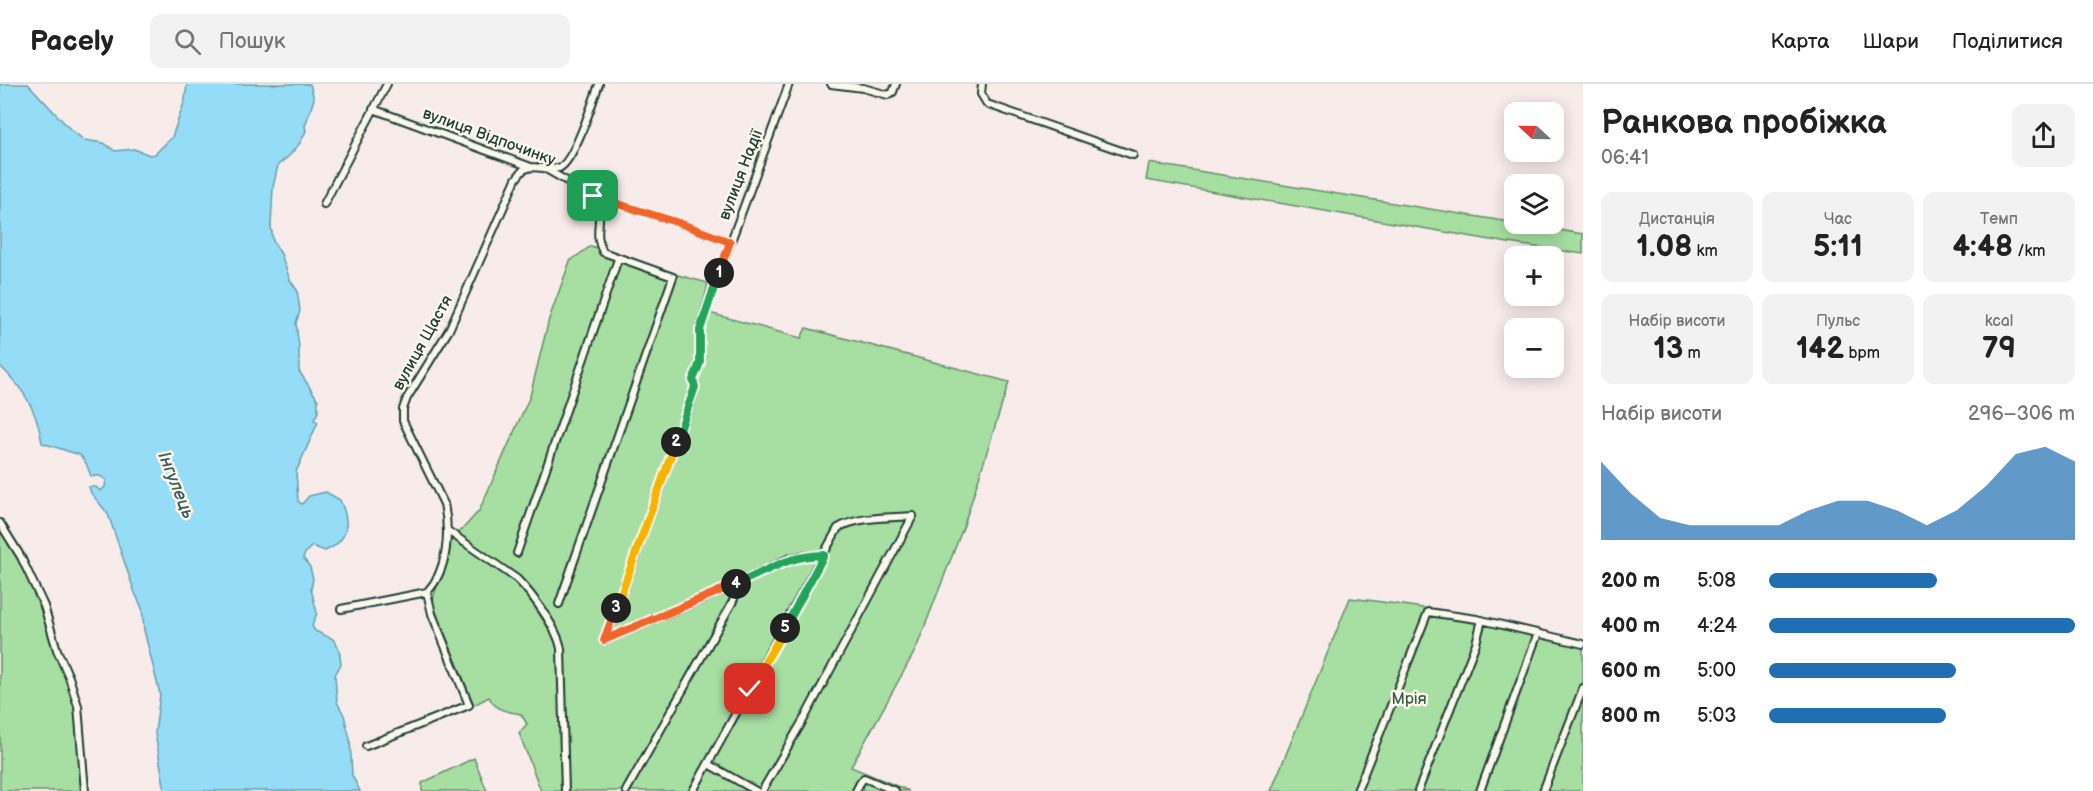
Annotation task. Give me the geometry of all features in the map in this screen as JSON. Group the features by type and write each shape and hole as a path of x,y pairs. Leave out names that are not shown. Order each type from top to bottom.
{"street":[{"path":"324,204 387,84"},
{"path":"544,168 558,168 573,153 599,84"},
{"name":"вулиця Надії","path":"741,582 604,640 691,401 695,387 693,380 700,363 700,330 706,309 789,84"},
{"path":"831,84 863,88 888,95 893,92 896,84"},
{"path":"982,84 981,94 987,104 1133,155"},
{"name":"вулиця Відпочинку","path":"373,109 531,167 544,168 593,196 730,242"},
{"name":"вулиця Щастя","path":"427,592 435,584 440,572 448,531 444,504 404,421 403,409 407,398 449,330 516,179 523,170 531,167"},
{"path":"559,604 673,276 603,252 597,241 600,208 593,196"},
{"path":"517,553 618,259"},
{"path":"693,791 838,528 848,523 879,518 913,516 805,717 762,791"},
{"path":"0,523 21,557 44,606 57,650 72,687 78,706 85,791"},
{"path":"448,531 517,579 526,588 556,634 561,650 565,791"},
{"path":"626,791 732,603 741,582 788,559 824,555"},
{"path":"340,609 427,592 432,614 470,705 366,747"},
{"path":"1357,791 1428,612 1482,620 1583,644"},
{"path":"1418,791 1476,643 1482,620"},
{"path":"1480,791 1538,633"},
{"path":"1543,791 1583,688"},
{"path":"708,764 756,791"},
{"path":"856,791 864,778 895,791"}],"green space":[{"path":"1149,163 1504,221 1504,234 1564,234 1564,231 1583,234 1583,254 1564,251 1564,246 1528,246 1508,243 1146,180"},
{"path":"591,246 708,283 702,311 801,338 806,328 1009,382 964,525 916,649 851,767 909,791 568,791 562,641 528,586 518,576 457,535 479,511 530,396 549,319 570,261"},
{"path":"0,523 44,606 78,706 85,791 0,791"},
{"path":"449,537 515,581 524,590 557,642 562,791 541,791 519,733 527,724 521,714 499,708 489,697 474,705 433,604 446,559"},
{"name":"Мрія","path":"1350,598 1467,616 1583,641 1583,791 1271,791"},
{"path":"474,758 487,791 422,791 422,783"}],"water":[{"name":"Інгулець","path":"0,84 28,84 70,129 84,140 104,143 115,151 134,149 150,155 155,154 172,137 185,100 187,84 310,84 314,99 305,126 306,131 300,143 278,165 273,187 271,226 273,241 281,254 290,280 297,290 300,311 296,323 299,371 318,400 318,412 314,420 318,422 296,472 298,501 302,504 309,496 326,492 340,500 345,516 346,530 333,547 325,551 312,546 303,558 310,567 313,579 311,589 317,613 312,626 315,631 333,639 339,649 341,664 335,675 337,702 344,715 350,739 352,775 360,791 165,791 155,733 160,694 144,630 142,608 108,514 91,493 89,487 96,487 100,491 105,487 106,480 100,476 91,476 80,455 42,443 33,410 23,392 0,366"}],"route":[{"path":"593,196 730,242 700,330 700,363 693,380 695,387 691,401 604,640 741,582 788,559 824,555 750,689"}]}
